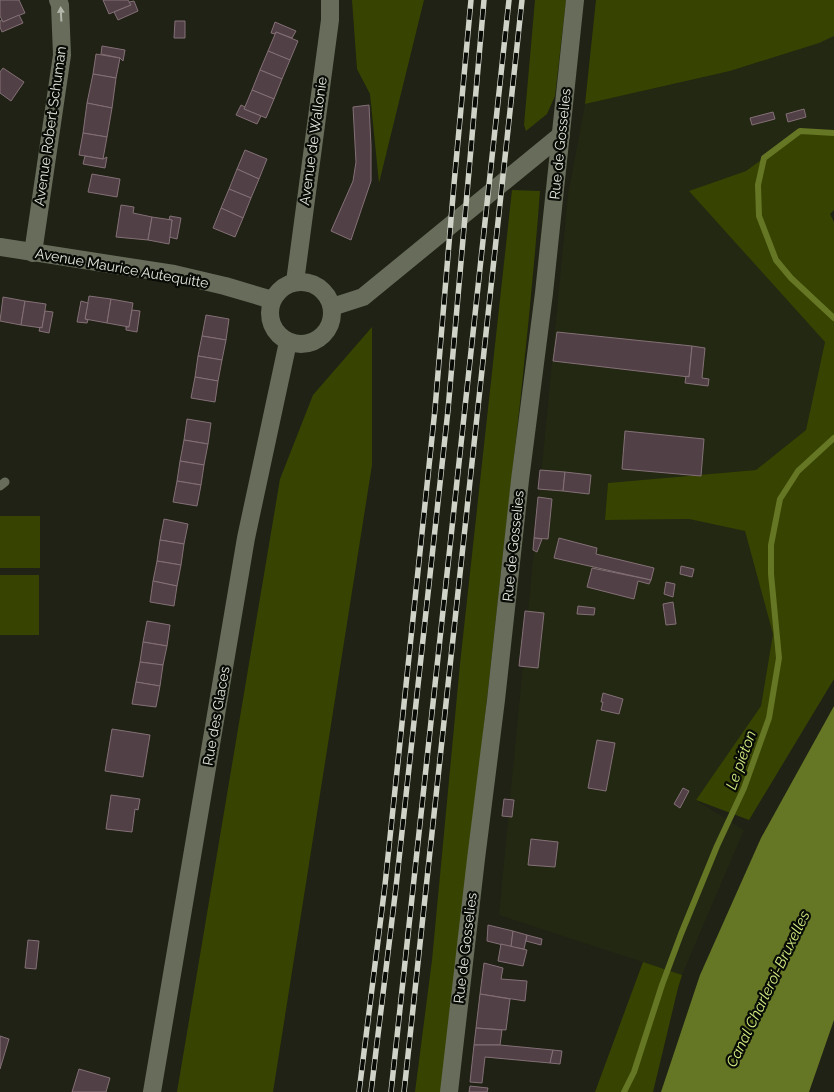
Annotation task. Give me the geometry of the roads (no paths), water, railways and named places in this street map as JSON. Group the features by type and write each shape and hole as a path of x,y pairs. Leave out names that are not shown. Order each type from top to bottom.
{"street":[{"name":"Avenue Robert Schuman","path":"33,253 62,55 60,5 58,0"},
{"name":"Avenue de Wallonie","path":"295,282 330,20 330,0"},
{"name":"Rue de Gosselies","path":"449,1092 520,480 544,293 575,0"},
{"path":"332,307 363,297 561,135"},
{"name":"Avenue Maurice Autequitte","path":"0,247 174,274 272,300"},
{"path":"295,282 312,283 326,293 332,307 330,325 321,337 303,344 288,342 277,333 269,315 272,300 282,287 295,282"},
{"name":"Rue des Glaces","path":"152,1092 246,538 288,342"}],"water":[{"name":"Canal Charleroi-Bruxelles","path":"834,706 834,1020 809,1092 661,1092 700,975 761,838"}],"waterway":[{"name":"Le piéton","path":"834,133 800,131 764,158 758,185 759,216 776,260 791,278 834,318"},
{"name":"Le piéton","path":"624,1092 634,1072 662,985 681,934 717,846 744,788 769,718 779,658 771,574 771,545 780,499 798,471 834,438"}],"railway":[{"path":"359,1092 385,885 435,409 471,0"},
{"path":"371,1092 396,887 448,410 484,0"},
{"path":"391,1092 509,0"},
{"path":"404,1092 522,0"}]}
